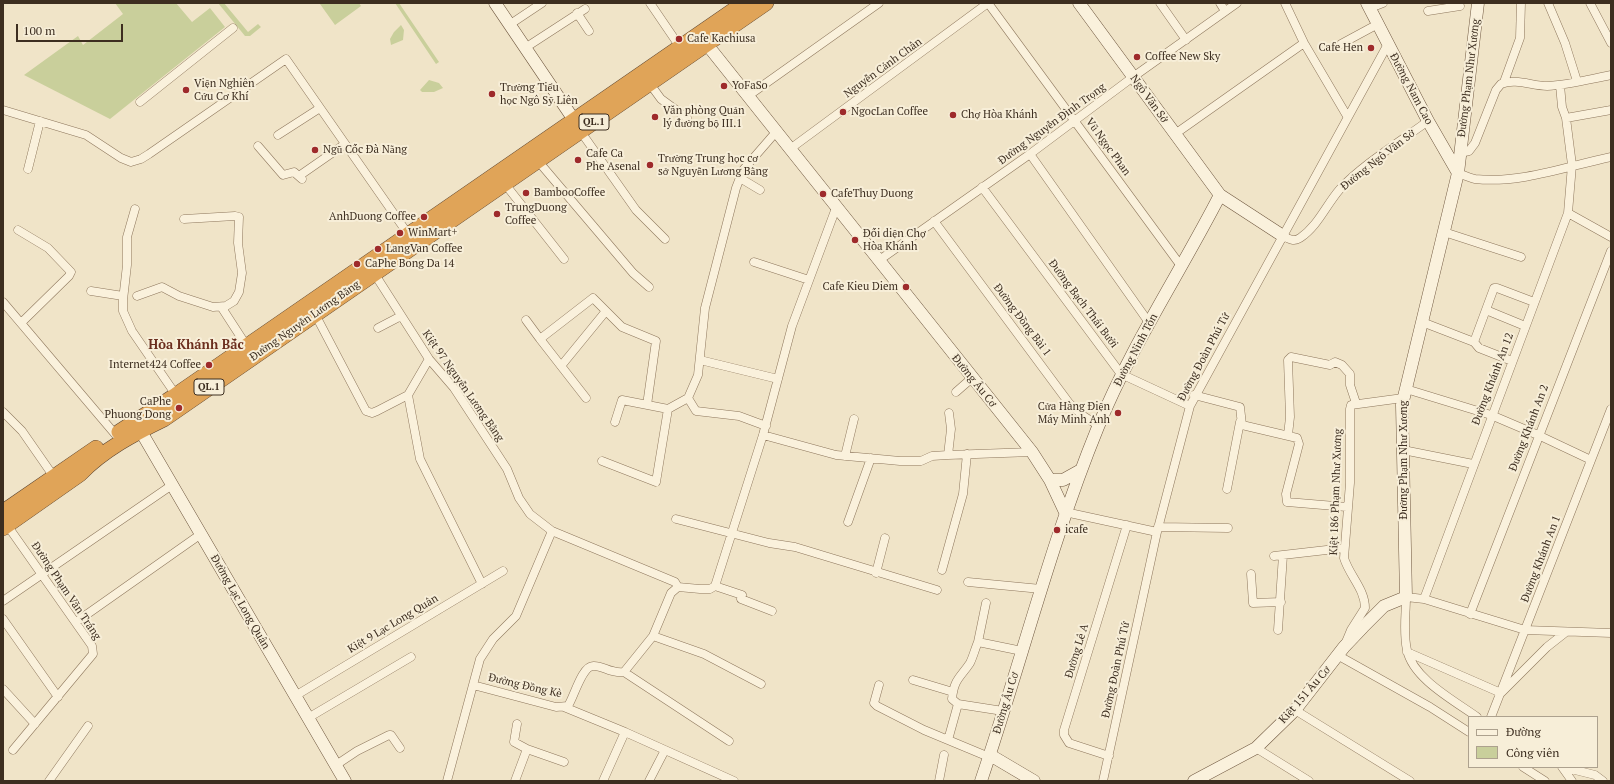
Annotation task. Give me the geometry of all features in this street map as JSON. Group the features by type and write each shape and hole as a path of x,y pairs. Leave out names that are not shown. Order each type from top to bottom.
{"highway":[{"name":"QL.1","path":"702,39 766,3"},
{"name":"QL.1","path":"702,39 736,5"},
{"name":"Đường Nguyễn Lương Bằng","path":"4,522 54,478 115,434 164,419 374,273 577,126 680,47 702,39"},
{"name":"Đường Nguyễn Lương Bằng","path":"4,522 80,474 88,466 119,444 138,426 176,395 246,345 408,234 509,175 538,161 577,126 650,84 702,39"}],"street":[{"path":"495,3 577,126 636,210 665,239"},
{"path":"509,25 542,3"},
{"path":"650,3 680,47"},
{"path":"748,96 879,3"},
{"name":"Vũ Ngọc Phan","path":"988,3 1181,266"},
{"name":"Nguyễn Cảnh Chân","path":"790,149 988,3"},
{"name":"Ngô Văn Sở","path":"1079,3 1220,195"},
{"path":"1160,3 1186,40"},
{"path":"1220,3 1226,11"},
{"name":"Đường Nguyễn Đình Trọng","path":"878,261 1030,154 1133,77 1237,3"},
{"path":"1285,3 1304,43 1347,116"},
{"path":"1368,6 1383,3"},
{"name":"Đường Phạm Như Xương","path":"1476,716 1417,671 1407,652 1405,642 1406,597 1402,405 1458,173 1478,3"},
{"name":"Đường Phạm Như Xương","path":"1460,153 1468,151 1475,143 1496,90 1504,82 1521,33 1521,3"},
{"path":"1548,3 1565,43 1577,81"},
{"path":"1590,3 1611,43"},
{"name":"Đường Nam Cao","path":"1368,6 1428,121 1458,173"},
{"path":"1428,11 1460,6"},
{"path":"525,48 581,11 589,31"},
{"path":"1341,44 1378,24"},
{"path":"140,102 233,28"},
{"name":"Đường Âu Cơ","path":"702,39 1032,452 1050,480 1065,512 981,781"},
{"path":"1175,134 1304,43"},
{"name":"Đường Đoàn Phú Tứ","path":"1103,781 1158,530 1194,395 1388,44"},
{"path":"3,110 86,135 121,158 131,162 141,159 149,154 286,59 408,234"},
{"path":"1504,82 1513,81 1545,86 1560,85 1611,75"},
{"path":"650,84 661,99 687,118"},
{"path":"1560,85 1562,107 1566,118 1611,110"},
{"path":"278,135 320,108"},
{"name":"Đường Khánh An 12","path":"1424,599 1491,415 1568,214 1572,165 1566,118"},
{"path":"28,169 40,121"},
{"name":"Đường Ngô Văn Sở","path":"1220,195 1283,236 1292,240 1298,240 1310,231 1341,188 1372,162 1428,121"},
{"path":"615,422 622,400 668,410 688,398 698,375 705,308 740,178 743,170 776,132"},
{"path":"258,146 282,175 292,172 301,178 345,144"},
{"path":"1030,154 1150,324"},
{"path":"1458,173 1474,179 1497,179 1530,175 1611,157"},
{"path":"538,161 633,274 649,287"},
{"path":"509,175 564,259"},
{"path":"740,178 760,190"},
{"name":"Đường Bạch Thái Bưởi","path":"982,187 1121,374 1190,406"},
{"name":"Đường Ninh Tốn","path":"1065,512 1098,426 1121,374 1220,195"},
{"path":"729,741 624,672 653,636 671,593 678,587 710,589 715,586 764,435 792,326 836,208"},
{"path":"135,209 127,237 127,265 123,296 123,311 129,326 176,395"},
{"path":"1568,214 1611,237"},
{"path":"137,296 162,287 179,296 213,307 222,308 231,304 237,297 242,277 238,244 239,217 184,219"},
{"name":"Đường Đồng Bài 1","path":"934,221 1069,403 1082,415 1098,426"},
{"path":"18,230 48,248 71,272 69,276 21,323"},
{"path":"1444,232 1521,257"},
{"name":"Đường Khánh An 2","path":"1470,614 1538,435 1611,251"},
{"path":"754,262 809,280"},
{"name":"Kiệt 97 Nguyễn Lương Bằng","path":"374,273 429,359 454,388 507,469 519,498 530,514 552,531 675,582 678,587"},
{"path":"1474,342 1494,288 1534,302"},
{"path":"91,291 123,296"},
{"path":"540,339 591,298 594,298 627,330 656,341 647,405"},
{"path":"3,302 115,434"},
{"path":"222,308 246,345"},
{"path":"1486,310 1525,326"},
{"path":"561,366 606,311"},
{"path":"315,314 366,411 372,413 408,395 429,359"},
{"path":"378,328 401,316"},
{"path":"526,320 586,398"},
{"path":"1422,322 1474,342 1479,348 1512,361"},
{"path":"1288,435 1290,417 1288,360 1291,357 1330,365 1335,362 1338,363 1350,372 1350,385 1356,404 1405,394 1491,415 1591,460"},
{"path":"700,360 778,380"},
{"path":"956,392 972,378"},
{"path":"408,395 420,460 482,584"},
{"path":"1194,395 1240,407 1240,422 1227,489"},
{"path":"688,398 696,411 739,416 766,426"},
{"name":"Kiệt 186 Phạm Như Xương","path":"1342,651 1351,630 1365,608 1364,597 1346,566 1344,548 1350,483 1350,409 1351,405 1356,404"},
{"name":"Đường Khánh An 1","path":"1491,716 1611,409"},
{"path":"602,462 656,482 668,410"},
{"path":"3,412 22,431 54,478"},
{"path":"948,455 951,429 949,413"},
{"path":"845,456 854,419"},
{"path":"1240,422 1242,425 1297,438 1299,444 1286,494 1287,502 1347,507"},
{"name":"Đường Lạc Long Quân","path":"138,426 294,696 345,781"},
{"path":"764,435 836,455 871,458 921,461 932,456 1032,452"},
{"path":"1403,450 1473,464"},
{"path":"942,570 962,494 967,454"},
{"path":"848,522 871,458"},
{"path":"1050,480 1063,480 1081,470"},
{"path":"3,601 172,485"},
{"path":"1065,512 1158,530 1228,528"},
{"path":"676,519 769,542 795,546 937,590"},
{"name":"Đường Phạm Văn Tráng","path":"4,522 76,622 92,646 93,654 13,750"},
{"name":"Đường Lê A","path":"1109,756 1069,743 1064,735 1064,730 1127,525"},
{"name":"Đường Đồng Kè","path":"447,781 480,659 493,639 516,616 552,531"},
{"path":"76,622 201,534"},
{"path":"876,572 885,538"},
{"path":"1278,630 1281,602 1279,556 1344,548"},
{"name":"Kiệt 9 Lạc Long Quân","path":"294,696 503,571"},
{"path":"1251,574 1253,603 1281,602"},
{"path":"968,582 1041,588"},
{"path":"715,586 742,595 741,599 772,611"},
{"path":"1406,597 1424,599 1525,630 1611,633"},
{"name":"Kiệt 151 Âu Cơ","path":"1194,781 1256,748 1295,710 1342,651 1384,606 1406,597"},
{"path":"986,603 978,642 971,661 958,677 952,699 958,704 1003,711"},
{"path":"3,619 58,697"},
{"path":"1407,652 1501,693 1547,647 1566,632"},
{"path":"653,636 704,654 761,684"},
{"path":"978,642 1022,651"},
{"path":"1342,651 1468,731"},
{"path":"308,718 411,657"},
{"name":"Đường Đồng Kè","path":"473,685 564,707 570,702 581,677 588,667 593,666 615,673 624,672"},
{"path":"913,680 953,692"},
{"path":"879,685 875,704 924,730 989,756 1034,781"},
{"path":"3,689 35,724"},
{"path":"948,740 958,704"},
{"path":"564,707 625,732 734,781"},
{"path":"1295,710 1397,778 1410,781"},
{"path":"517,724 514,742 526,752 564,762"},
{"path":"49,781 88,726"},
{"path":"603,781 625,732"},
{"path":"336,765 389,735 391,735 400,748"},
{"path":"1256,748 1308,781"},
{"path":"649,781 665,750"},
{"path":"515,781 526,752"},
{"path":"939,781 944,755"},
{"path":"1525,768 1545,781"},
{"path":"1564,768 1572,781"},
{"path":"1567,768 1595,776 1602,781"}],"green space":[{"path":"115,3 176,3 192,22 210,8 225,27 110,119 24,75 78,36 83,45 123,14"},
{"path":"218,3 224,3 248,32 258,24 261,27 250,36 245,36"},
{"path":"359,3 361,6 335,25 320,4"},
{"path":"395,3 399,3 439,62 436,64"},
{"path":"401,25 404,30 403,40 391,45 390,39"},
{"path":"429,80 439,83 443,88 434,92 422,92 420,90"}],"place":[{"name":"Cafe Kachiusa","path":"679,39"},
{"name":"Cafe Hen","path":"1371,48"},
{"name":"Coffee New Sky","path":"1137,57"},
{"name":"YoFaSo","path":"724,86"},
{"name":"Viện Nghiên Cứu Cơ Khí","path":"186,90"},
{"name":"Trường Tiểu học Ngô Sỹ Liên","path":"492,94"},
{"name":"NgocLan Coffee","path":"843,112"},
{"name":"Chợ Hòa Khánh","path":"953,115"},
{"name":"Văn phòng Quản lý đường bộ III.1","path":"655,117"},
{"name":"Ngũ Cốc Đà Nẵng","path":"315,150"},
{"name":"Cafe Ca Phe Asenal","path":"578,160"},
{"name":"Trường Trung học cơ sở Nguyễn Lương Bằng","path":"650,165"},
{"name":"BambooCoffee","path":"526,193"},
{"name":"CafeThuy Duong","path":"823,194"},
{"name":"TrungDuong Coffee","path":"497,214"},
{"name":"AnhDuong Coffee","path":"424,217"},
{"name":"WinMart+","path":"400,233"},
{"name":"Đối diện Chợ Hòa Khánh","path":"855,240"},
{"name":"LangVan Coffee","path":"378,249"},
{"name":"CaPhe Bong Da 14","path":"357,264"},
{"name":"Cafe Kieu Diem","path":"906,287"},
{"name":"Internet424 Coffee","path":"209,365"},
{"name":"CaPhe Phuong Dong","path":"179,408"},
{"name":"Cửa Hàng Điện Máy Minh Anh","path":"1118,413"},
{"name":"icafe","path":"1057,530"}],"district":[{"name":"Hòa Khánh Bắc","path":"196,345"}]}
